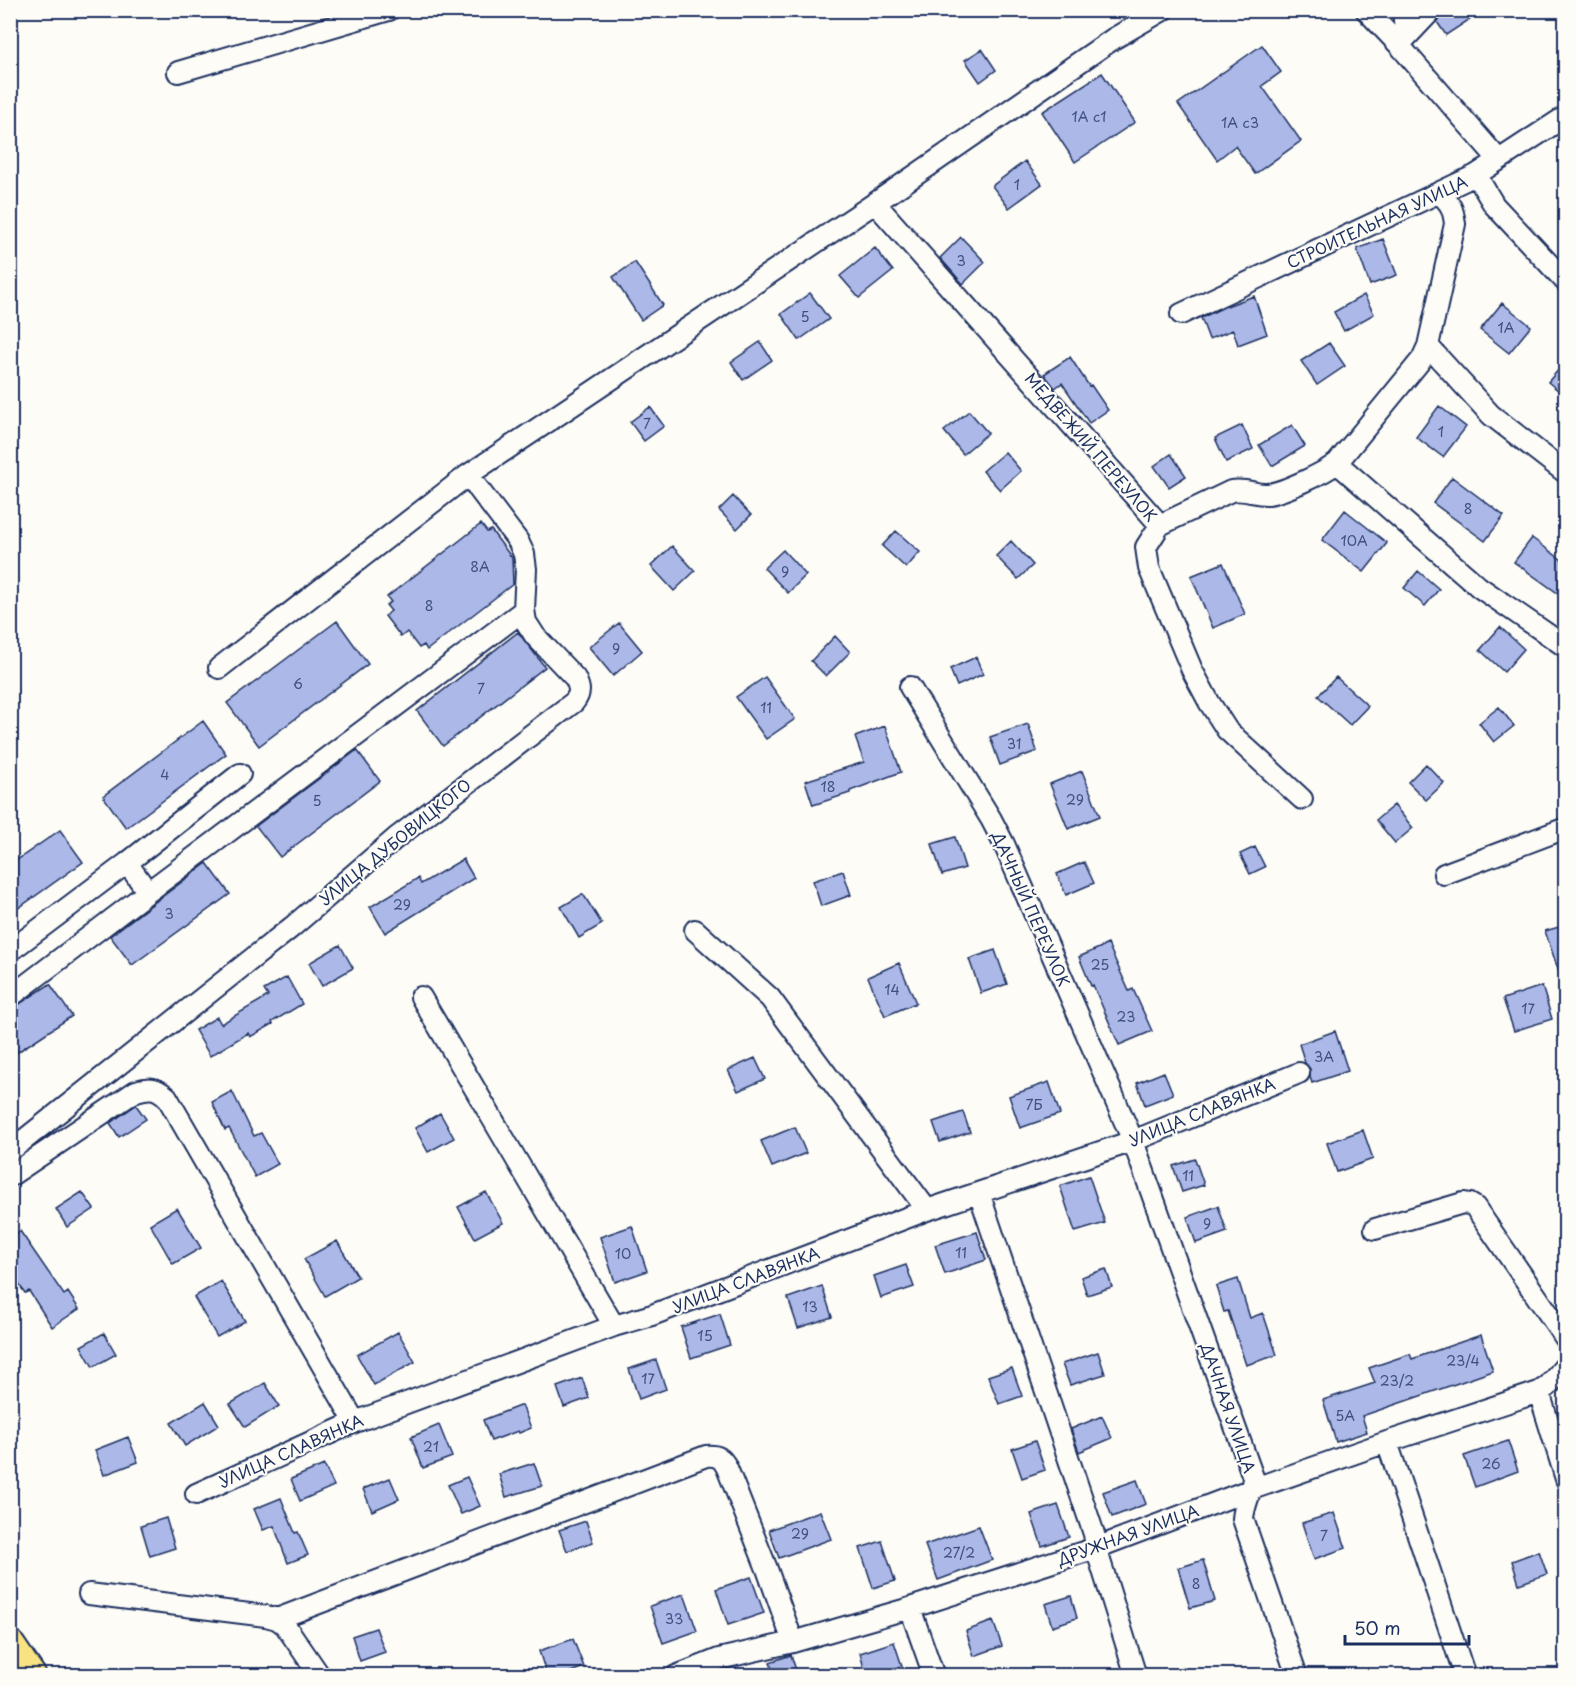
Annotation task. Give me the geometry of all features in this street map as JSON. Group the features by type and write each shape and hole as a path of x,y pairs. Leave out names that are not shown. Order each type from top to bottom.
{"main road":[{"path":"10,1641 34,1676"}],"street":[{"path":"178,72 389,10"},
{"path":"219,668 468,476 875,203 1113,39 1163,10"},
{"path":"1366,10 1498,159"},
{"path":"1399,45 1405,31 1403,10"},
{"path":"1399,45 1432,10"},
{"name":"СТРОИТЕЛЬНАЯ УЛИЦА","path":"1181,314 1476,175 1566,116"},
{"path":"1476,175 1494,205 1563,276"},
{"path":"1160,525 1231,491 1242,489 1266,494 1276,492 1326,472 1337,463 1422,358 1428,346 1455,224 1450,203 1439,193"},
{"name":"МЕДВЕЖИЙ ПЕРЕУЛОК","path":"875,203 1160,525 1146,547 1149,568 1192,670 1227,729 1302,799"},
{"path":"1428,346 1491,415 1566,473"},
{"path":"1337,463 1479,588 1566,647"},
{"name":"УЛИЦА ДУБОВИЦКОГО","path":"10,1151 292,927 396,838 574,702 579,695 579,687 575,678 535,636 526,621 524,610 526,569 524,554 518,541 468,476"},
{"path":"10,997 524,610"},
{"name":"ДАЧНЫЙ ПЕРЕУЛОК","path":"910,687 1004,844 1133,1141"},
{"path":"10,951 240,774"},
{"path":"1444,874 1566,828"},
{"path":"127,863 148,892"},
{"path":"695,930 770,998 927,1210"},
{"path":"421,997 614,1326"},
{"name":"УЛИЦА СЛАВЯНКА","path":"196,1494 355,1422 614,1326 652,1316 927,1210 1133,1141 1299,1073"},
{"path":"10,1176 136,1092 148,1087 158,1089 167,1097 355,1422"},
{"name":"ДАЧНАЯ УЛИЦА","path":"1133,1141 1253,1477 1252,1489 1244,1506 1243,1519 1297,1676"},
{"path":"979,1194 1090,1522 1095,1548 1136,1676"},
{"path":"1375,1228 1463,1203 1470,1204 1475,1207 1566,1339"},
{"name":"ДРУЖНАЯ УЛИЦА","path":"676,1676 719,1659 793,1642 910,1608 1095,1548 1252,1489 1539,1392 1548,1386 1566,1365"},
{"path":"1539,1392 1566,1479"},
{"path":"1387,1442 1465,1676"},
{"path":"277,1619 706,1456 716,1455 723,1459 727,1468 793,1642"},
{"path":"89,1594 277,1619 285,1625 320,1676"},
{"path":"910,1608 934,1676"}],"building":[{"path":"1444,10 1484,10 1446,35 1437,22"},
{"path":"1262,45 1281,72 1262,86 1301,141 1255,174 1235,146 1217,160 1178,104"},
{"path":"982,49 996,70 980,82 965,60"},
{"path":"1102,73 1135,122 1075,162 1042,112"},
{"path":"1025,161 1042,184 1009,208 992,186"},
{"path":"961,237 985,262 963,284 940,258"},
{"path":"1383,239 1397,275 1370,285 1357,249"},
{"path":"875,248 893,271 859,298 840,276"},
{"path":"635,262 663,305 641,320 613,277"},
{"path":"810,293 829,319 799,340 781,314"},
{"path":"1364,295 1374,314 1344,331 1334,312"},
{"path":"1254,296 1267,334 1238,345 1233,330 1209,339 1201,318"},
{"path":"1502,303 1531,326 1509,353 1480,330"},
{"path":"760,342 772,360 743,380 731,362"},
{"path":"1329,343 1345,366 1317,385 1301,361"},
{"path":"1070,357 1108,410 1089,423 1062,383 1055,388 1044,374"},
{"path":"1566,361 1566,397 1548,382"},
{"path":"1439,406 1466,427 1443,457 1416,437"},
{"path":"650,407 664,426 644,441 630,422"},
{"path":"969,411 988,433 963,454 944,431"},
{"path":"1242,425 1253,449 1226,462 1215,438"},
{"path":"1292,425 1305,446 1272,466 1259,445"},
{"path":"1005,452 1021,471 1000,490 983,471"},
{"path":"1171,454 1186,476 1169,487 1154,466"},
{"path":"1452,477 1504,516 1485,541 1433,503"},
{"path":"733,496 751,515 737,529 719,510"},
{"path":"1345,510 1387,543 1364,572 1322,540"},
{"path":"481,524 487,532 491,530 512,558 513,584 427,650 424,645 419,648 407,632 401,637 385,616 391,611 386,605 391,602 387,597"},
{"path":"896,531 920,552 906,568 882,546"},
{"path":"1532,538 1566,563 1566,599 1514,562"},
{"path":"1011,541 1033,565 1018,579 996,556"},
{"path":"672,546 695,571 674,591 651,566"},
{"path":"783,550 806,575 788,593 764,568"},
{"path":"1223,563 1245,614 1213,628 1191,576"},
{"path":"1418,571 1439,589 1425,606 1404,588"},
{"path":"337,621 368,664 259,746 227,703"},
{"path":"619,623 642,651 613,676 589,647"},
{"path":"1500,627 1524,649 1504,672 1480,650"},
{"path":"518,632 545,667 443,746 417,711"},
{"path":"835,636 850,652 826,676 811,661"},
{"path":"976,657 983,674 957,686 950,669"},
{"path":"765,677 795,719 766,739 736,697"},
{"path":"1336,677 1368,706 1350,725 1318,696"},
{"path":"1499,707 1514,726 1494,742 1479,723"},
{"path":"203,721 226,754 126,828 103,796"},
{"path":"1028,724 1037,751 1000,765 990,737"},
{"path":"885,726 901,772 813,805 805,781 864,762 855,737"},
{"path":"357,750 380,781 280,857 256,826"},
{"path":"1426,764 1444,783 1426,800 1408,782"},
{"path":"1082,771 1100,816 1068,829 1050,784"},
{"path":"1394,805 1413,828 1395,843 1376,820"},
{"path":"60,830 83,862 10,914 10,865"},
{"path":"955,837 965,868 942,875 932,844"},
{"path":"1255,847 1265,867 1250,874 1240,854"},
{"path":"463,859 474,878 385,933 370,907 418,878 421,884"},
{"path":"1084,862 1094,883 1066,895 1057,874"},
{"path":"207,863 230,894 132,965 110,936"},
{"path":"843,871 851,895 821,906 813,881"},
{"path":"583,894 602,924 579,938 561,907"},
{"path":"1566,925 1566,984 1563,984 1545,931"},
{"path":"1108,944 1129,991 1133,989 1152,1031 1119,1045 1079,957"},
{"path":"340,945 353,968 322,986 309,963"},
{"path":"995,950 1007,984 981,993 969,959"},
{"path":"899,963 916,1003 885,1016 868,977"},
{"path":"287,977 302,1004 250,1037 248,1033 210,1056 195,1030 217,1017 221,1024 268,996 264,990"},
{"path":"50,984 72,1016 10,1057 10,1010"},
{"path":"1542,986 1552,1019 1514,1031 1503,999"},
{"path":"1335,1031 1348,1071 1312,1083 1310,1069 1305,1063 1299,1044"},
{"path":"755,1058 765,1079 738,1091 728,1070"},
{"path":"1164,1072 1173,1094 1145,1105 1137,1083"},
{"path":"1049,1082 1060,1114 1020,1128 1009,1096"},
{"path":"232,1091 254,1136 261,1133 278,1164 255,1177 229,1128 225,1130 212,1102"},
{"path":"136,1105 146,1119 119,1137 110,1123"},
{"path":"963,1112 970,1132 940,1142 933,1122"},
{"path":"440,1113 454,1138 428,1152 415,1128"},
{"path":"795,1127 806,1153 772,1167 761,1141"},
{"path":"1363,1130 1373,1159 1337,1172 1327,1143"},
{"path":"1195,1159 1204,1185 1182,1192 1173,1166"},
{"path":"1089,1176 1105,1223 1075,1232 1060,1186"},
{"path":"82,1192 94,1209 67,1227 56,1209"},
{"path":"486,1192 503,1223 475,1238 458,1207"},
{"path":"1218,1206 1227,1232 1196,1243 1187,1217"},
{"path":"177,1208 201,1248 173,1264 150,1224"},
{"path":"632,1226 647,1271 615,1282 600,1237"},
{"path":"20,1231 64,1295 68,1292 79,1309 52,1327 29,1291 25,1293 10,1272 10,1237"},
{"path":"977,1232 986,1260 945,1274 935,1245"},
{"path":"337,1241 358,1277 325,1296 304,1259"},
{"path":"906,1265 914,1287 881,1298 874,1276"},
{"path":"1106,1269 1112,1287 1087,1295 1081,1277"},
{"path":"1238,1279 1250,1318 1263,1313 1277,1355 1246,1365 1228,1311 1224,1312 1216,1286"},
{"path":"221,1281 245,1321 217,1337 194,1297"},
{"path":"822,1286 832,1317 798,1328 788,1298"},
{"path":"720,1314 730,1345 691,1358 681,1327"},
{"path":"398,1332 415,1362 374,1385 357,1355"},
{"path":"104,1333 116,1354 93,1367 81,1346"},
{"path":"1481,1335 1493,1371 1362,1416 1367,1432 1336,1442 1323,1400 1375,1383 1369,1368 1410,1354 1412,1359"},
{"path":"1098,1352 1105,1374 1070,1385 1062,1364"},
{"path":"656,1360 666,1389 639,1399 629,1369"},
{"path":"1012,1368 1022,1396 999,1404 988,1376"},
{"path":"582,1378 589,1398 564,1407 557,1387"},
{"path":"265,1383 279,1406 245,1427 230,1404"},
{"path":"205,1402 219,1425 185,1446 171,1423"},
{"path":"522,1405 531,1428 491,1441 483,1420"},
{"path":"1102,1416 1112,1438 1079,1452 1071,1429"},
{"path":"439,1425 452,1457 423,1468 411,1437"},
{"path":"128,1437 138,1462 104,1475 95,1450"},
{"path":"1035,1441 1045,1470 1022,1478 1012,1449"},
{"path":"1508,1441 1518,1471 1475,1487 1464,1456"},
{"path":"534,1463 542,1486 506,1497 499,1474"},
{"path":"324,1465 334,1486 300,1501 291,1479"},
{"path":"467,1477 480,1506 461,1514 448,1485"},
{"path":"390,1478 399,1499 372,1511 363,1489"},
{"path":"1137,1480 1146,1504 1112,1517 1103,1492"},
{"path":"281,1498 295,1533 298,1532 308,1555 288,1563 274,1526 263,1530 254,1509"},
{"path":"1058,1505 1069,1537 1042,1546 1031,1514"},
{"path":"820,1511 831,1539 779,1558 769,1530"},
{"path":"1334,1513 1346,1548 1314,1559 1302,1523"},
{"path":"166,1518 175,1548 150,1556 141,1526"},
{"path":"586,1521 593,1542 567,1551 559,1530"},
{"path":"979,1526 992,1560 938,1580 925,1545"},
{"path":"882,1541 895,1581 873,1588 860,1548"},
{"path":"1539,1551 1547,1574 1519,1584 1512,1561"},
{"path":"1203,1560 1215,1601 1190,1608 1178,1568"},
{"path":"751,1577 764,1613 728,1625 716,1589"},
{"path":"684,1594 697,1631 663,1643 650,1606"},
{"path":"1071,1596 1077,1618 1052,1626 1045,1604"},
{"path":"993,1621 1002,1646 974,1656 966,1631"},
{"path":"376,1628 385,1652 360,1661 352,1636"},
{"path":"573,1639 584,1667 560,1676 547,1676 539,1651"},
{"path":"894,1642 902,1666 866,1676 860,1653"},
{"path":"791,1655 798,1676 774,1676 770,1662"}]}
